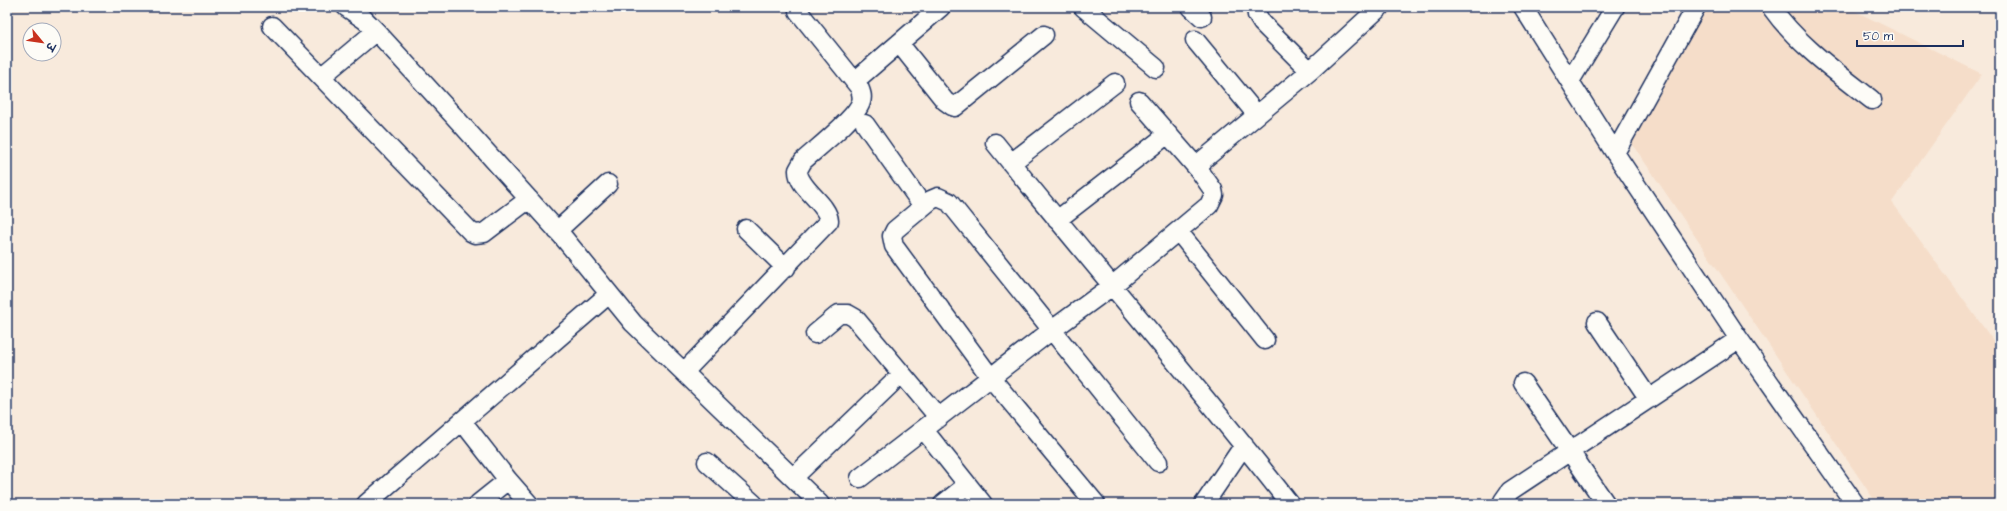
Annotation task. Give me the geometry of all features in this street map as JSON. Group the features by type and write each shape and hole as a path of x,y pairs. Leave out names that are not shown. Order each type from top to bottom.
{"street":[{"path":"346,7 365,20 376,31 529,199 633,323 793,478 814,502"},
{"path":"855,81 941,7"},
{"path":"1083,7 1156,68"},
{"path":"1256,7 1256,15 1262,23 1310,71"},
{"path":"1199,170 1203,160 1310,71 1380,7"},
{"path":"1570,81 1615,7"},
{"path":"1615,153 1696,7"},
{"path":"1771,7 1784,25 1802,44 1872,100"},
{"path":"1526,8 1615,153 1739,339 1855,504"},
{"path":"684,372 786,268 829,221 826,212 800,179 798,170 803,161 859,107 862,94 855,81 798,11"},
{"path":"272,26 471,232 480,235 484,233 529,199"},
{"path":"321,76 376,31"},
{"path":"899,43 945,101 955,107 1044,35"},
{"path":"1195,40 1257,115"},
{"path":"1011,163 1115,83"},
{"path":"860,478 1052,330 1112,286 1213,200 1213,190 1199,170 1140,101"},
{"path":"865,124 923,206"},
{"path":"1057,220 1168,134"},
{"path":"995,143 1290,504"},
{"path":"557,231 608,184"},
{"path":"1096,504 991,378 894,246 892,236 895,230 923,206 938,197 949,202 1158,462"},
{"path":"746,229 786,268"},
{"path":"1178,231 1265,340"},
{"path":"366,504 609,294"},
{"path":"815,334 840,314 848,314 854,318 939,418"},
{"path":"1597,322 1649,399"},
{"path":"1503,504 1503,500 1510,491 1739,339"},
{"path":"793,478 892,383"},
{"path":"1523,383 1606,504"},
{"path":"462,421 508,480 530,504"},
{"path":"924,430 983,504"},
{"path":"1204,504 1244,446"},
{"path":"707,462 754,504"},
{"path":"478,504 508,480"},
{"path":"943,504 967,485"}],"shaded area":[{"path":"1705,7 1847,7 1982,74 1892,202 2000,350 2000,504 1877,504 1631,142"}]}
